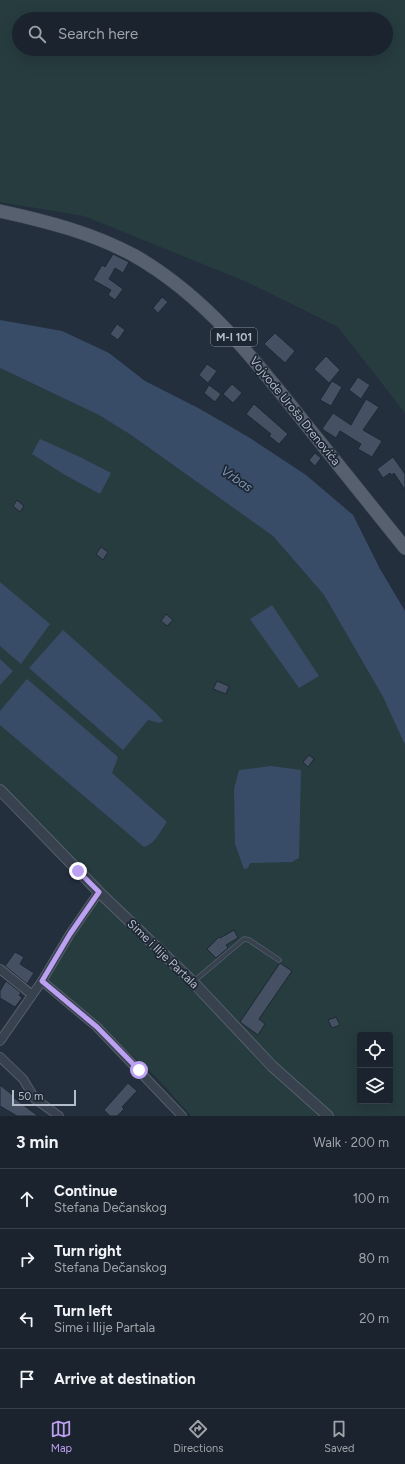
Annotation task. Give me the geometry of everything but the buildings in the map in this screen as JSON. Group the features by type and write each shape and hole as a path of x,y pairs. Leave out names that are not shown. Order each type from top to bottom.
{"main road":[{"name":"Vojvode Uroša Drenovića","path":"0,211 70,228 123,250 159,272 199,303 223,325 244,348 405,548"}],"street":[{"name":"Sime i Ilije Partala","path":"0,790 99,892 193,982 272,1066 328,1116"},
{"path":"0,1040 42,981 70,934 99,892"},
{"path":"0,969 32,994"},
{"path":"42,981 97,1027 182,1116"},
{"path":"0,1057 23,1079 35,1099 59,1116"}],"lane":[{"path":"193,982 244,939 250,940 279,960"}],"green space":[{"path":"0,0 405,0 405,413 338,327 247,282 84,216 0,202"},
{"path":"0,368 99,415 131,435 273,536 324,595 383,697 405,745 405,1116 191,1116 157,1078 44,977 99,892 0,790"}],"water":[{"name":"Vrbas","path":"0,320 62,331 109,353 145,381 200,409 250,438 306,475 353,515 380,569 405,611 405,745 383,697 324,595 273,536 131,435 99,415 0,368"},
{"path":"40,439 111,473 100,494 65,475 32,454"},
{"path":"0,582 50,624 21,664 0,646"},
{"path":"272,605 319,676 299,688 250,619"},
{"path":"63,630 155,712 163,721 160,723 148,720 123,750 29,668"},
{"path":"0,659 13,671 0,685"},
{"path":"27,679 118,757 112,773 167,822 151,843 144,847 0,725 0,711"},
{"path":"271,766 301,770 299,858 292,862 250,863 248,868 244,869 235,844 234,789 239,770"}],"route":[{"path":"78,871 99,892 70,934 42,981 70,1002 139,1070"}]}
